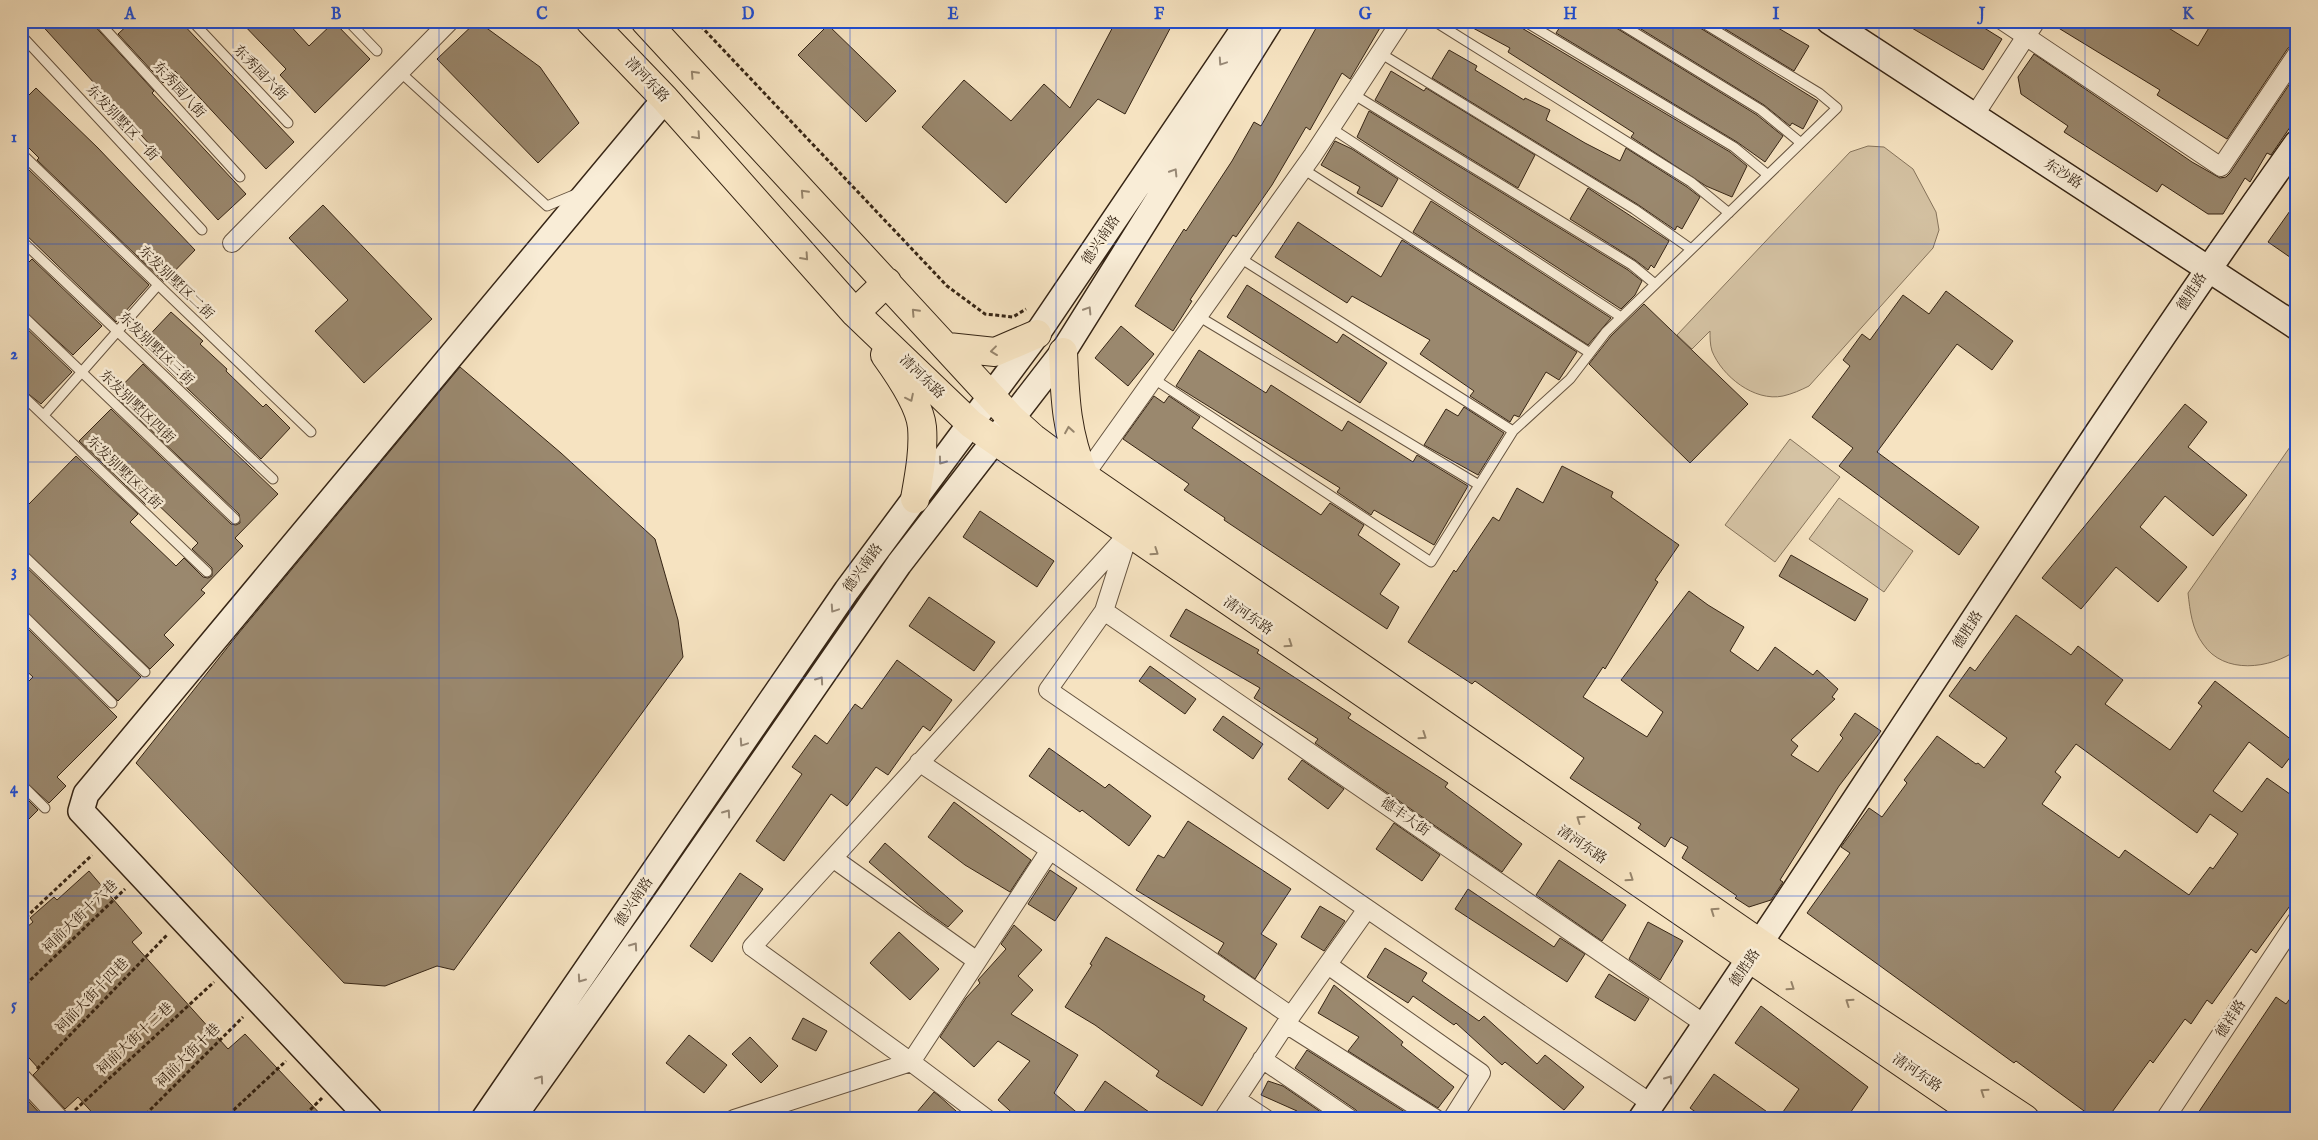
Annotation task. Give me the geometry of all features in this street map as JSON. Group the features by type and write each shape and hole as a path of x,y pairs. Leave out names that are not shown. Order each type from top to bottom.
{"main road":[{"name":"清河东路","path":"590,21 665,99 855,313 971,424 1128,534 1756,952 2025,1119"},
{"name":"清河东路","path":"645,21 948,347 1012,419 1032,438 1756,952 1984,1119"},
{"path":"887,282 855,313 894,367 912,399 922,425 921,458 915,500"},
{"path":"948,347 995,352 1037,334"},
{"path":"1063,352 1065,404 1072,448 1084,476"}],"street":[{"path":"232,243 450,21"},
{"name":"德兴南路","path":"484,1119 847,590 1037,334 1249,21"},
{"name":"德兴南路","path":"512,1119 660,910 900,564 1063,352 1270,21"},
{"path":"1084,476 1303,169 1401,21"},
{"name":"东沙路","path":"1829,21 2297,327"},
{"path":"2003,21 2031,28 2221,166 2297,54"},
{"path":"1974,116 2031,28"},
{"path":"370,1119 81,811 86,794 665,99"},
{"name":"德胜路","path":"1647,1111 1756,952 2207,268 2297,143"},
{"path":"1128,534 1104,610 1048,690 1367,909 1647,1111"},
{"path":"987,1119 752,947 1128,534"},
{"name":"德丰大街","path":"1104,610 1706,1024"},
{"path":"919,762 1050,850 1289,1020 1436,1119"},
{"path":"100,848 356,1119"},
{"path":"734,1119 911,1062 1050,850"},
{"path":"834,859 977,961"},
{"path":"1223,1119 1262,1059 1367,909"},
{"name":"德祥路","path":"2165,1119 2297,920"},
{"path":"1328,965 1481,1073 1452,1119"},
{"path":"1262,1059 1350,1119"},
{"path":"23,1079 66,1115"},
{"path":"1236,1099 1266,1119"}],"lane":[{"name":"东秀园八街","path":"98,21 240,177"},
{"name":"东秀园六街","path":"192,21 288,122"},
{"path":"348,21 376,52"},
{"path":"1434,21 1691,182 1729,213"},
{"path":"1524,21 1734,147 1768,175"},
{"path":"1616,21 1761,110 1801,143"},
{"path":"1154,379 1431,562 1513,431 1570,379 1621,318 1655,284 1838,108 1819,93 1700,21"},
{"name":"东发别墅区一街","path":"21,35 202,230"},
{"path":"1380,53 1634,209 1691,250"},
{"path":"400,72 547,206 590,189"},
{"path":"1353,94 1632,265 1655,284"},
{"path":"1331,128 1621,318"},
{"name":"东发别墅区二街","path":"21,153 311,432"},
{"path":"1303,169 1590,353"},
{"name":"东发别墅区三街","path":"21,240 273,479"},
{"path":"1240,258 1513,431"},
{"path":"44,415 80,371 158,285"},
{"name":"东发别墅区四街","path":"21,314 235,519"},
{"path":"1198,316 1479,485"},
{"name":"东发别墅区五街","path":"21,394 207,572"},
{"path":"21,553 145,672"},
{"path":"21,613 112,703"},
{"path":"21,784 45,808"}],"path":[{"path":"696,21 947,286 985,314 1013,317 1031,306"},
{"path":"21,922 100,848"},
{"name":"祠前大街十六巷","path":"21,989 132,882"},
{"name":"祠前大街十四巷","path":"23,1079 175,927"},
{"name":"祠前大街十二巷","path":"66,1115 220,975"},
{"name":"祠前大街十巷","path":"141,1119 252,1008"},
{"path":"224,1119 294,1054"},
{"path":"301,1119 330,1091"}],"shaded area":[{"path":"1868,146 1884,147 1913,169 1936,212 1939,230 1933,248 1809,386 1783,396 1772,397 1750,391 1731,378 1717,360 1711,349 1710,331 1692,349 1677,335 1850,152"},
{"path":"2297,437 2297,650 2261,665 2235,665 2223,661 2212,654 2199,638 2194,626 2188,593"},
{"path":"1790,439 1840,477 1775,562 1725,525"},
{"path":"1839,498 1913,551 1884,592 1809,539"}],"building":[{"path":"38,21 90,21 154,91 152,93 246,194 218,220"},
{"path":"132,21 180,21 294,142 266,169 175,71 163,83 118,34"},
{"path":"240,21 286,21 309,46 334,22 370,59 315,113 280,75 286,69"},
{"path":"477,21 540,67 579,123 538,163 437,59"},
{"path":"1116,21 1174,21 1125,114 1098,99 1006,203 922,127 964,80 1011,121 1044,84 1070,108"},
{"path":"1320,21 1384,21 1350,79 1342,73 1310,130 1306,127 1272,185 1236,237 1233,235 1190,300 1192,301 1173,331 1135,306 1184,229 1186,231 1232,161 1254,122 1261,126"},
{"path":"1460,21 1510,21 1730,152 1747,166 1732,197 1706,186 1631,137 1634,133 1508,52 1510,48"},
{"path":"1564,21 1610,21 1613,26 1757,115 1783,136 1765,162 1737,142 1556,33"},
{"path":"1628,21 1694,21 1697,26 1818,101 1803,129 1792,123 1790,126 1764,105"},
{"path":"1712,21 1766,21 1809,46 1794,71"},
{"path":"1900,21 1973,21 2002,39 1983,70"},
{"path":"2047,21 2157,21 2198,46 2213,21 2297,21 2297,44 2288,48 2227,139 2157,95 2160,90"},
{"path":"828,25 896,91 866,122 798,55"},
{"path":"1449,50 1477,66 1475,70 1524,100 1525,98 1550,110 1546,120 1585,143 1620,161 1626,148 1687,187 1700,197 1682,229 1677,226 1675,230 1637,204 1432,78"},
{"path":"2034,54 2192,162 2220,178 2226,177 2230,173 2297,73 2297,117 2271,155 2267,153 2250,182 2245,178 2223,214 2208,214 2162,184 2157,192 2064,132 2068,126 2021,94 2018,77"},
{"path":"1391,71 1424,91 1426,88 1535,155 1518,188 1375,100"},
{"path":"36,88 98,148 195,250 164,282 37,160 39,158 21,140 21,103"},
{"path":"1369,111 1628,270 1642,281 1635,295 1621,309 1357,137"},
{"path":"1335,141 1352,149 1398,179 1382,207 1357,193 1360,187 1321,165"},
{"path":"28,169 149,285 116,322 21,230 21,176"},
{"path":"1588,188 1669,241 1654,268 1651,265 1648,270 1570,219"},
{"path":"1431,201 1611,318 1588,345 1413,232"},
{"path":"2297,201 2297,262 2268,242"},
{"path":"323,205 432,319 364,383 315,331 348,300 289,238"},
{"path":"1298,222 1381,277 1402,240 1577,352 1559,380 1546,372 1519,417 1514,415 1510,422 1470,396 1474,391 1420,354 1430,340 1352,296 1347,303 1275,257"},
{"path":"32,259 102,326 73,355 21,308 21,270"},
{"path":"1247,285 1337,343 1343,334 1387,363 1360,403 1227,317"},
{"path":"1946,291 2013,341 1992,370 1957,344 1877,452 1979,527 1959,555 1839,466 1853,448 1812,417 1850,366 1843,360 1862,334 1870,340 1903,295 1929,314"},
{"path":"1644,304 1748,404 1690,463 1589,364 1611,336"},
{"path":"171,312 203,341 200,344 227,369 226,371 263,407 266,404 290,428 261,459 141,344"},
{"path":"21,323 72,372 41,404 21,388"},
{"path":"1121,326 1154,354 1128,386 1095,358"},
{"path":"1199,350 1266,393 1271,385 1342,431 1348,421 1413,462 1417,455 1468,486 1434,545 1374,510 1371,515 1337,492 1340,488 1176,386"},
{"path":"143,364 278,494 235,538 243,546 201,590 205,593 164,635 174,645 150,669 21,547 21,497 29,504 76,456 138,514 130,522 176,566 184,558 203,577 208,578 212,576 212,568 192,549 198,543 152,499 146,505 79,441 111,409 231,524 236,525 240,523 239,514 119,400 121,398 115,393"},
{"path":"460,367 561,453 655,539 678,620 683,657 454,970 437,966 385,986 344,983 136,763 238,634"},
{"path":"1154,396 1164,403 1169,396 1200,417 1192,428 1321,515 1330,503 1364,525 1358,535 1400,564 1380,594 1399,607 1387,629 1224,520 1225,518 1184,490 1189,484 1123,439"},
{"path":"2185,404 2207,422 2188,447 2247,495 2213,536 2165,496 2140,527 2187,567 2158,602 2116,567 2081,609 2042,578"},
{"path":"1464,407 1504,433 1478,475 1424,445 1446,409 1458,416"},
{"path":"1562,466 1613,492 1611,497 1679,545 1655,580 1658,582 1605,669 1603,667 1583,697 1647,737 1663,712 1621,680 1689,591 1744,627 1730,651 1758,671 1775,647 1813,675 1817,670 1838,689 1832,697 1835,699 1791,740 1798,746 1791,755 1818,772 1843,738 1840,735 1855,713 1881,731 1839,786 1780,880 1783,882 1771,900 1749,907 1735,898 1737,896 1682,858 1688,847 1671,837 1665,847 1638,828 1641,824 1570,778 1584,758 1475,681 1472,684 1408,642 1454,570 1456,572 1493,517 1499,521 1517,488 1543,503"},
{"path":"980,511 1054,561 1037,587 963,537"},
{"path":"1791,555 1868,599 1855,621 1779,576"},
{"path":"21,562 141,677 118,701 21,607"},
{"path":"929,597 995,642 974,671 909,626"},
{"path":"1186,609 1259,650 1257,653 1351,714 1348,718 1448,783 1445,787 1522,844 1502,872 1315,743 1318,739 1254,698 1260,688 1170,636"},
{"path":"2016,615 2071,655 2078,646 2123,680 2105,704 2170,750 2202,706 2198,703 2215,681 2297,744 2297,748 2282,768 2249,742 2213,791 2242,812 2267,778 2297,799 2297,896 2256,953 2251,949 2212,1004 2207,1000 2191,1024 2185,1019 2153,1063 2150,1060 2107,1119 2095,1119 2016,1061 2014,1063 1807,913 1850,853 1841,847 1869,808 1882,817 1907,783 1904,780 1937,736 1984,768 2007,738 1949,696 1970,667 1975,671","holes":["2076,744 2197,833 2210,814 2238,834 2213,869 2210,867 2189,895 2125,850 2119,858 2042,804 2061,777 2055,772"]},
{"path":"21,622 117,717 57,777 66,786 49,803 21,778 21,689 33,677 21,666"},
{"path":"897,660 952,700 930,731 923,726 888,775 876,767 847,806 831,794 784,861 756,841 802,774 792,767 815,735 827,744 855,704 862,709"},
{"path":"1150,666 1196,699 1185,714 1139,681"},
{"path":"1223,716 1263,744 1253,759 1213,730"},
{"path":"1049,748 1105,788 1109,784 1151,816 1129,846 1082,810 1080,812 1029,776"},
{"path":"1302,760 1344,789 1328,809 1288,779"},
{"path":"21,793 38,810 21,827"},
{"path":"954,802 1031,860 1010,892 965,865 928,837"},
{"path":"1188,821 1291,889 1261,934 1277,944 1255,979 1218,953 1224,943 1136,890 1158,855 1164,858"},
{"path":"1394,823 1440,855 1422,881 1376,849"},
{"path":"885,843 963,911 948,927 927,912 869,862"},
{"path":"1559,860 1626,905 1602,941 1536,895"},
{"path":"1050,870 1077,888 1055,921 1028,904"},
{"path":"89,871 142,933 132,942 228,1049 245,1034 325,1119 98,1119 78,1097 65,1109 33,1075 39,1069 21,1049 21,932 33,922 30,918 54,897 57,900"},
{"path":"740,873 763,889 712,962 690,946"},
{"path":"1468,889 1554,947 1560,938 1585,954 1567,982 1455,909"},
{"path":"1320,906 1345,921 1324,951 1301,937"},
{"path":"1648,922 1683,941 1660,980 1629,959"},
{"path":"1014,925 1042,950 1018,976 1033,990 1011,1014 1078,1055 1054,1093 1081,1116 1105,1081 1159,1119 1019,1119 998,1100 1030,1061 998,1041 974,1067 940,1037 966,998 980,983 978,980 1006,949 1001,944"},
{"path":"899,932 939,969 910,1000 870,963"},
{"path":"1106,937 1205,996 1203,1000 1247,1028 1202,1106 1156,1076 1159,1071 1095,1025 1065,1007 1092,965 1090,964"},
{"path":"1385,948 1427,973 1422,981 1479,1021 1484,1016 1537,1064 1545,1055 1584,1087 1564,1110 1505,1062 1502,1065 1456,1023 1454,1025 1413,996 1408,1003 1367,977"},
{"path":"1609,974 1649,999 1635,1021 1595,997"},
{"path":"1334,985 1403,1042 1401,1045 1454,1087 1438,1108 1348,1051 1359,1037 1318,1013"},
{"path":"2297,989 2297,1100 2284,1119 2194,1119 2276,997 2286,1004"},
{"path":"1761,1006 1868,1087 1846,1119 1778,1119 1799,1089 1735,1043"},
{"path":"803,1018 827,1031 816,1051 792,1039"},
{"path":"689,1035 727,1065 704,1093 666,1063"},
{"path":"750,1037 778,1066 761,1083 732,1054"},
{"path":"1307,1050 1416,1119 1360,1119 1356,1110 1295,1068"},
{"path":"1714,1074 1777,1119 1705,1119 1690,1108"},
{"path":"1268,1081 1283,1086 1331,1119 1292,1119 1297,1111 1261,1095"},
{"path":"934,1092 938,1095 965,1119 911,1119"},
{"path":"21,1093 45,1119 21,1119"}]}
